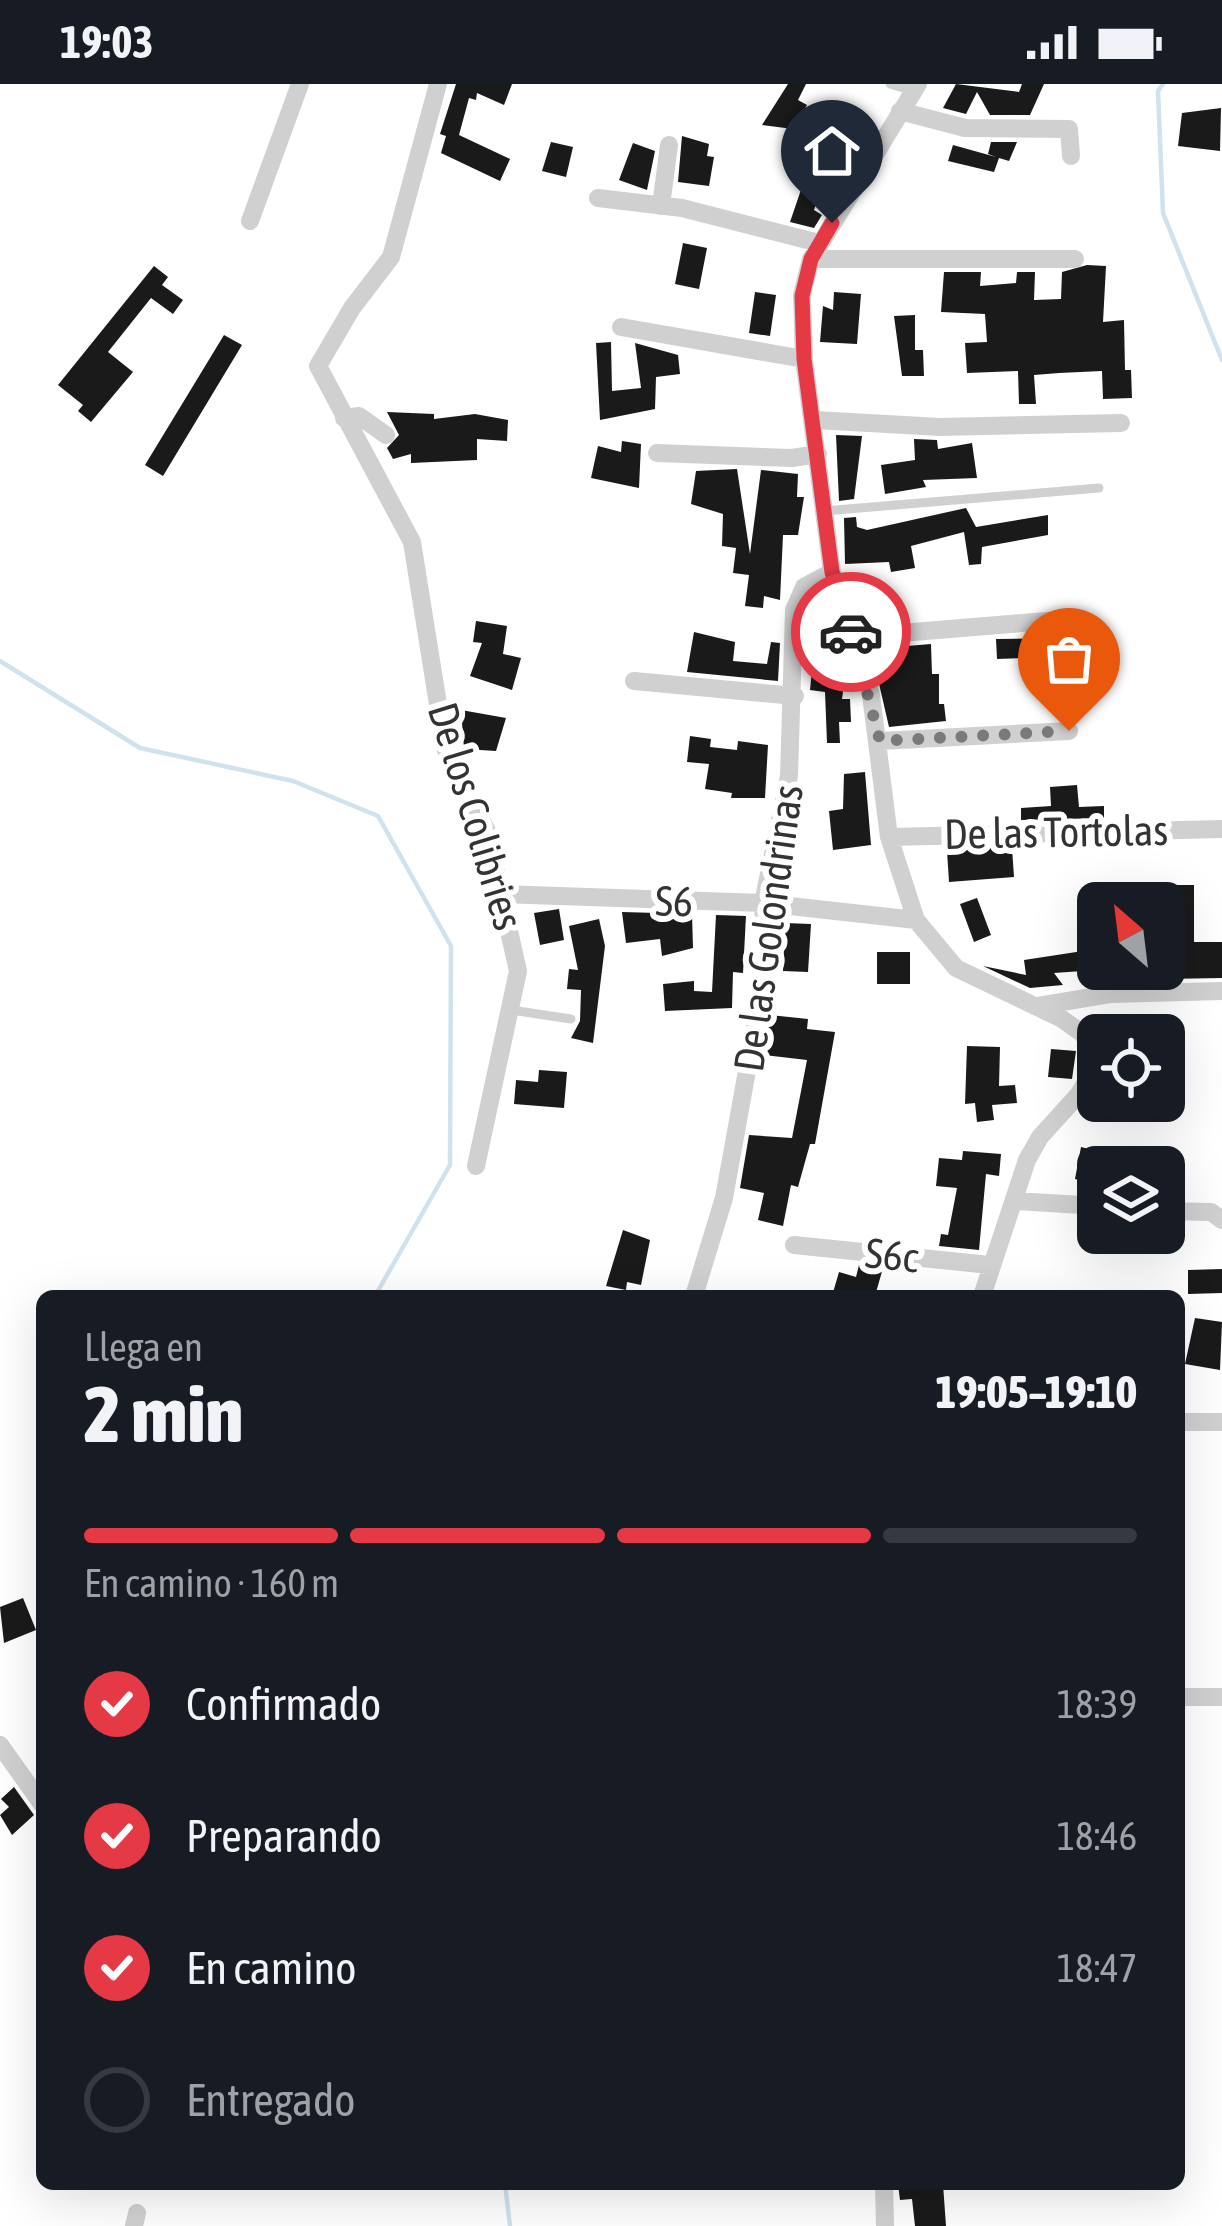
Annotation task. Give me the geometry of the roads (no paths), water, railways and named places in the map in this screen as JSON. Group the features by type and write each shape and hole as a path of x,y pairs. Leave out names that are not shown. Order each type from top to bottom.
{"street":[{"path":"250,220 300,84"},
{"name":"De los Colibries","path":"438,84 391,257 352,308 319,366 412,542 445,748 486,829 503,894 518,971 476,1166"},
{"path":"916,88 815,251 802,296 804,359 832,572 880,741 889,837 916,920 956,968 996,992 1038,1006 1083,1034 1092,1053 1090,1075 1040,1137 984,1290"},
{"path":"901,111 965,128 1069,129 1071,156"},
{"path":"661,206 669,145"},
{"path":"598,198 661,206 815,251 1075,259"},
{"path":"621,327 804,359"},
{"path":"344,418 359,416 386,435"},
{"path":"814,420 940,427 1120,423"},
{"path":"657,453 818,454"},
{"name":"De las Golondrinas","path":"696,1290 724,1198 743,1108 765,947 764,903 789,776 794,610 804,586 832,572"},
{"path":"853,638 1060,620"},
{"path":"634,681 795,695"},
{"path":"880,741 1069,731"},
{"name":"De las Tortolas","path":"889,837 1222,829"},
{"name":"S6","path":"503,894 764,903 916,920"},
{"path":"1038,1006 1110,994 1222,991"},
{"path":"1015,1201 1077,1205"},
{"path":"1185,1211 1211,1212 1222,1220"},
{"name":"S6c","path":"794,1245 990,1265"},
{"path":"1185,1422 1222,1422"},
{"path":"1185,1696 1221,1696"},
{"path":"0,1745 36,1796"},
{"path":"884,2190 885,2226"}],"lane":[{"path":"890,84 916,88"},
{"path":"823,511 1100,488"},
{"path":"509,1010 571,1019"}],"waterway":[{"path":"1163,84 1158,91 1163,213 1222,360"},
{"path":"0,661 140,748 293,781 378,816 451,946 450,1165 378,1290"},
{"path":"506,2190 510,2226"}]}
